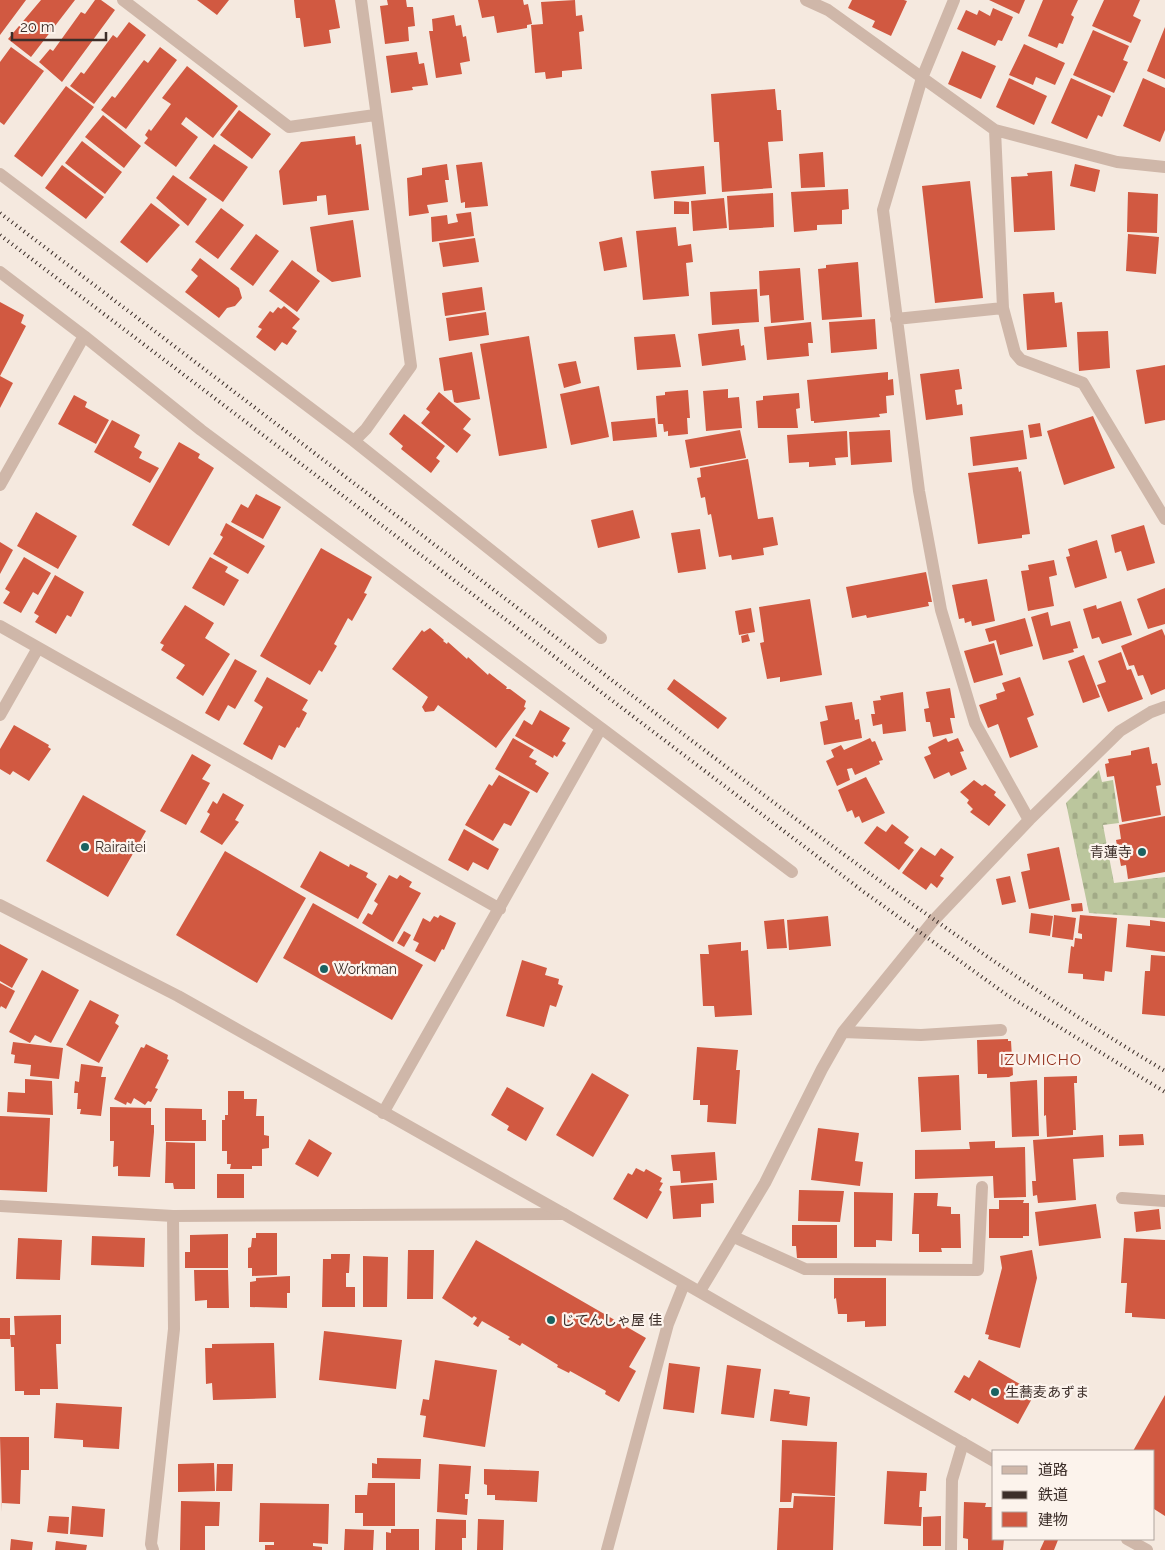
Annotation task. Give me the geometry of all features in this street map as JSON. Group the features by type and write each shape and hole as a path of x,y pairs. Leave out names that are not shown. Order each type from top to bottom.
{"street":[{"path":"123,0 289,127 375,115"},
{"path":"354,441 366,428 410,366 361,0"},
{"path":"806,0 828,10 995,130 1117,162 1165,167"},
{"path":"954,0 922,78 883,210 919,491 941,610 975,723 1029,820"},
{"path":"995,130 1004,308 1015,352 1021,360 1083,383 1165,519"},
{"path":"0,174 354,441 602,638"},
{"path":"0,272 84,336 201,430 792,872"},
{"path":"896,319 1004,308"},
{"path":"0,485 84,336"},
{"path":"0,626 500,910"},
{"path":"0,715 38,648"},
{"path":"700,1291 765,1183 822,1069 844,1032 933,921 1029,820 1120,731 1151,712 1165,707"},
{"path":"383,1113 500,910 601,728"},
{"path":"0,905 178,996 684,1284 700,1291 992,1460"},
{"path":"844,1032 920,1035 1001,1030"},
{"path":"734,1237 805,1269 978,1270 982,1187"},
{"path":"1122,1198 1165,1201"},
{"path":"0,1206 173,1216 564,1214"},
{"path":"153,1550 151,1544 174,1329 173,1216"},
{"path":"607,1550 668,1324 684,1284"},
{"path":"951,1550 952,1480 963,1443"},
{"path":"1129,1540 1147,1550"}],"green space":[{"path":"1099,770 1102,782 1113,780 1119,823 1103,825 1114,883 1165,877 1165,918 1089,913 1066,803"}],"building":[{"path":"0,0 26,0 0,35"},
{"path":"41,0 75,0 31,57 8,39"},
{"path":"95,0 101,0 115,10 62,82 39,62 50,49 53,51 81,12 85,14"},
{"path":"197,0 229,0 217,15"},
{"path":"294,0 335,0 340,28 329,30 331,43 304,47 300,18 296,18"},
{"path":"387,0 406,0 407,7 413,7 415,26 408,27 409,41 385,44 380,6 388,5"},
{"path":"478,0 523,0 524,5 528,4 532,24 527,25 527,28 497,33 494,16 482,18"},
{"path":"575,0 576,16 582,15 584,31 579,32 582,69 562,71 562,77 546,79 545,72 535,73 531,25 543,24 541,2"},
{"path":"852,0 907,1 891,36 872,27 875,21 848,8"},
{"path":"989,0 1025,0 1019,14"},
{"path":"1043,0 1078,0 1071,15 1074,17 1063,44 1059,43 1057,48 1028,36"},
{"path":"1104,0 1140,0 1133,16 1141,20 1131,43 1092,26"},
{"path":"993,8 1013,17 1002,41 998,40 995,46 957,29 966,10 977,15 979,10 990,16"},
{"path":"454,15 456,26 461,25 463,37 466,36 470,61 460,63 462,74 436,78 429,31 433,31 432,19"},
{"path":"129,22 146,35 94,104 70,86 81,72 84,74 113,35 117,38"},
{"path":"1165,27 1165,79 1147,71"},
{"path":"1093,30 1129,46 1123,60 1128,62 1114,93 1073,75"},
{"path":"1024,44 1065,63 1055,85 1036,77 1033,85 1009,75"},
{"path":"11,47 44,71 4,125 0,122 0,62"},
{"path":"160,47 177,60 126,129 101,110 112,96 115,98 144,60 148,63"},
{"path":"962,51 996,66 981,99 948,84"},
{"path":"417,52 419,64 424,63 428,85 412,87 413,90 391,93 386,56"},
{"path":"187,66 238,106 213,138 186,117 181,124 198,137 176,167 144,143 148,138 145,135 149,129 151,131 171,104 162,98"},
{"path":"1009,78 1047,96 1034,125 996,107"},
{"path":"1071,78 1111,96 1102,117 1098,115 1087,139 1051,123"},
{"path":"1143,78 1165,88 1165,130 1160,142 1123,126"},
{"path":"66,86 94,107 42,177 14,156"},
{"path":"775,89 777,110 781,110 783,141 768,142 772,188 722,192 719,142 714,142 711,94"},
{"path":"239,110 271,134 252,159 220,135"},
{"path":"103,115 141,146 124,168 85,137"},
{"path":"355,136 356,145 361,144 369,210 328,215 326,195 317,196 317,201 283,205 279,171 301,142"},
{"path":"82,141 122,172 105,194 65,163"},
{"path":"214,144 248,167 223,202 189,178"},
{"path":"823,152 825,187 801,188 799,154"},
{"path":"482,162 488,206 465,208 465,202 461,203 456,165"},
{"path":"447,164 449,180 445,180 448,202 427,205 429,213 409,216 407,178 422,175 422,168"},
{"path":"1075,164 1100,170 1095,192 1070,186"},
{"path":"62,165 104,197 86,219 45,188"},
{"path":"704,166 706,194 654,199 651,171"},
{"path":"1052,171 1055,230 1014,232 1011,177 1028,176 1027,173"},
{"path":"173,175 207,199 188,226 156,198"},
{"path":"970,181 983,298 935,303 922,186"},
{"path":"848,189 849,209 842,210 842,224 817,225 817,230 794,232 791,192"},
{"path":"1128,192 1158,194 1157,233 1127,232"},
{"path":"773,193 774,227 729,230 727,196"},
{"path":"724,198 727,228 693,231 691,201"},
{"path":"674,201 689,202 689,214 674,214"},
{"path":"151,203 180,225 147,263 120,242"},
{"path":"221,208 244,225 218,259 195,242"},
{"path":"471,212 474,236 432,242 431,217 447,215 448,224 458,222 456,214"},
{"path":"353,220 361,277 332,282 317,271 310,227"},
{"path":"676,227 678,246 691,244 693,262 686,263 689,296 643,300 636,231"},
{"path":"256,234 279,251 253,286 230,269"},
{"path":"1128,234 1159,237 1156,274 1126,271"},
{"path":"622,237 627,267 604,271 599,242"},
{"path":"475,238 479,262 443,267 439,243"},
{"path":"200,258 239,288 242,298 235,306 227,308 219,318 185,292 198,276 191,270"},
{"path":"292,260 320,281 297,312 269,291"},
{"path":"858,262 862,317 822,320 818,269 826,268 826,265"},
{"path":"800,268 804,320 771,323 769,295 760,296 759,271"},
{"path":"482,287 485,310 445,316 442,293"},
{"path":"757,289 759,322 712,325 710,292"},
{"path":"1054,292 1055,303 1062,302 1067,347 1027,350 1023,294"},
{"path":"0,302 24,315 21,323 26,326 0,376"},
{"path":"284,306 300,319 292,328 297,331 287,345 282,342 275,351 256,337 262,329 258,327 270,311 273,313 278,307 281,309"},
{"path":"486,312 489,335 449,341 446,318"},
{"path":"875,319 877,349 831,353 829,322"},
{"path":"811,322 813,343 808,343 809,356 767,360 764,327"},
{"path":"739,329 741,346 744,345 746,360 702,366 698,334"},
{"path":"1108,331 1110,368 1079,371 1077,332"},
{"path":"675,334 681,367 637,370 634,337"},
{"path":"529,336 547,448 499,456 480,344"},
{"path":"472,352 480,399 457,403 454,402 452,390 444,391 439,358"},
{"path":"576,361 581,383 564,388 558,364"},
{"path":"1165,365 1165,420 1145,424 1136,370"},
{"path":"959,369 962,389 955,390 957,405 962,404 963,415 926,420 920,374"},
{"path":"888,372 888,380 893,379 894,395 886,396 887,413 879,414 880,417 814,423 814,421 811,421 807,380"},
{"path":"0,376 13,383 0,408"},
{"path":"599,386 609,437 571,445 560,394"},
{"path":"728,389 728,398 739,397 742,428 706,431 703,391"},
{"path":"688,390 690,418 687,418 688,434 668,436 668,431 664,432 663,424 658,424 656,396 665,395 665,392"},
{"path":"439,392 471,419 463,429 471,435 457,453 421,423 430,412 426,409"},
{"path":"799,393 800,408 796,409 798,428 758,428 756,401 763,400 763,396"},
{"path":"74,395 87,402 85,407 109,420 96,444 58,424"},
{"path":"404,414 445,446 436,458 440,461 431,473 401,449 403,446 389,434"},
{"path":"1093,416 1115,468 1064,485 1047,431"},
{"path":"655,418 657,437 613,441 611,422"},
{"path":"112,420 140,435 134,447 142,452 139,458 159,468 150,483 94,452"},
{"path":"1040,423 1042,436 1030,438 1028,425"},
{"path":"740,430 746,458 690,468 685,440"},
{"path":"890,430 892,462 851,465 849,432"},
{"path":"1023,430 1027,459 973,466 970,437"},
{"path":"847,431 848,457 835,458 836,465 809,467 809,462 789,463 787,435"},
{"path":"179,442 200,454 198,458 214,468 169,546 132,525"},
{"path":"748,459 758,519 773,517 778,545 763,548 764,555 732,560 731,555 719,557 711,514 708,515 705,497 701,498 697,478 701,477 700,468"},
{"path":"1018,467 1019,472 1021,471 1030,534 1022,535 1022,538 978,544 968,473"},
{"path":"256,494 281,507 263,539 231,522 241,504 248,508"},
{"path":"633,510 640,538 598,548 591,520"},
{"path":"36,512 77,536 58,569 17,546"},
{"path":"226,523 265,546 248,574 213,554 223,537 220,535"},
{"path":"1144,525 1155,563 1127,571 1121,551 1115,553 1111,535"},
{"path":"700,529 706,569 678,573 671,533"},
{"path":"1097,540 1107,578 1075,588 1066,557 1070,556 1068,549"},
{"path":"0,542 13,550 0,574"},
{"path":"321,548 372,577 364,593 367,594 352,621 348,618 334,644 337,646 322,672 319,670 310,685 260,656"},
{"path":"24,557 51,573 38,595 33,592 21,613 3,603 10,592 5,589"},
{"path":"210,557 228,567 225,572 239,580 224,606 192,588"},
{"path":"1054,560 1057,575 1049,577 1054,606 1028,611 1021,571 1029,570 1028,565"},
{"path":"926,572 932,602 928,602 929,606 867,618 866,615 852,618 846,587"},
{"path":"55,575 84,592 71,617 67,615 56,634 35,622 39,616 34,613"},
{"path":"987,579 995,621 972,626 971,621 965,623 964,618 959,619 952,585"},
{"path":"1165,588 1165,624 1148,629 1137,599"},
{"path":"810,599 822,675 780,682 780,677 767,679 760,643 764,642 759,607"},
{"path":"1121,601 1132,635 1102,644 1099,637 1092,639 1083,609 1096,605 1097,609"},
{"path":"185,605 214,623 205,638 230,654 203,696 176,678 185,665 161,650 164,645 160,643"},
{"path":"751,608 755,632 739,635 735,611"},
{"path":"1048,612 1051,626 1070,621 1078,648 1073,649 1074,652 1043,660 1031,617"},
{"path":"1025,618 1033,646 1000,655 996,640 989,642 985,629"},
{"path":"430,628 443,641 447,644 448,642 467,659 468,657 488,675 489,673 507,687 506,689 510,689 526,701 524,707 526,708 496,748 438,705 434,711 425,712 422,707 428,697 392,669 422,630 424,632"},
{"path":"1162,629 1165,636 1165,689 1151,695 1143,675 1138,676 1134,665 1129,666 1121,646"},
{"path":"748,634 750,641 742,643 741,636"},
{"path":"994,643 1003,675 974,683 964,651"},
{"path":"1121,652 1127,670 1131,669 1143,699 1108,712 1097,685 1106,682 1098,661"},
{"path":"1084,655 1100,697 1083,703 1068,661"},
{"path":"235,659 257,671 235,709 228,705 219,721 205,713"},
{"path":"267,677 308,700 302,710 307,713 299,728 297,727 285,748 279,745 272,760 243,744 263,707 254,701"},
{"path":"1020,677 1034,715 1027,718 1038,747 1010,758 998,724 988,728 979,705 997,699 996,694 1005,691 1002,683"},
{"path":"674,679 727,718 718,729 667,689"},
{"path":"950,688 955,718 950,718 953,733 933,737 930,722 926,722 924,709 929,708 926,692"},
{"path":"903,692 906,731 883,734 882,724 873,726 871,714 875,714 873,701 881,700 880,696"},
{"path":"852,702 855,720 859,719 862,738 824,745 820,722 828,720 825,706"},
{"path":"540,710 570,728 562,741 566,743 557,757 554,755 553,758 515,736 524,720 532,725"},
{"path":"14,725 49,745 48,747 51,749 29,781 13,771 10,775 0,769 0,749"},
{"path":"513,738 534,750 529,757 537,761 535,764 549,773 537,793 495,769"},
{"path":"870,738 872,742 875,741 883,760 879,761 880,764 855,775 852,768 847,769 850,780 837,786 826,761 834,757 831,750 841,745 844,750"},
{"path":"946,738 948,742 958,738 964,751 960,752 967,769 951,776 949,772 934,779 924,757 931,754 928,747"},
{"path":"1149,747 1152,764 1157,763 1161,785 1156,786 1161,815 1122,822 1114,776 1107,777 1105,764 1109,763 1108,759 1131,755 1131,751"},
{"path":"192,754 211,765 202,779 210,783 186,825 160,811"},
{"path":"499,775 530,792 511,826 504,823 493,841 465,825 489,784 492,786"},
{"path":"866,777 885,813 862,823 859,816 855,818 852,810 847,812 838,790"},
{"path":"974,780 982,786 985,784 996,792 994,795 1006,805 989,826 970,812 973,809 967,803 969,800 960,792"},
{"path":"223,793 244,805 235,820 239,822 222,845 200,832 210,814 207,812 213,801 217,804"},
{"path":"83,795 146,831 108,897 46,861"},
{"name":"青蓮寺","path":"1165,816 1165,872 1128,879 1126,865 1121,866 1116,840 1121,839 1119,825"},
{"path":"892,824 909,837 904,843 914,850 899,870 864,843 877,826 886,832"},
{"path":"464,829 499,849 488,870 473,862 468,871 448,860"},
{"path":"921,847 935,856 941,848 954,857 940,876 944,878 937,888 931,883 926,890 902,873"},
{"path":"1059,847 1070,900 1029,909 1021,872 1030,870 1027,854"},
{"path":"225,851 306,898 257,983 176,935"},
{"path":"320,851 349,867 350,864 368,873 366,877 377,884 358,919 300,887"},
{"path":"389,875 397,879 400,875 412,882 409,887 421,893 393,942 362,923 368,913 372,915 378,904 374,901"},
{"path":"1010,876 1016,902 1002,905 996,879"},
{"path":"313,903 423,965 392,1020 283,958"},
{"path":"1082,903 1083,911 1072,912 1071,904"},
{"path":"1031,913 1053,916 1050,936 1029,933"},
{"path":"440,915 456,923 444,950 442,949 435,962 415,951 419,943 413,940 423,918 430,922 434,916 438,918"},
{"path":"1054,915 1076,918 1073,940 1052,937"},
{"path":"1080,915 1117,918 1112,972 1105,971 1104,981 1083,979 1083,974 1068,973 1071,946 1074,947 1075,938 1082,939 1082,934 1078,933"},
{"path":"828,916 831,946 789,950 787,920"},
{"path":"784,919 787,948 767,949 764,921"},
{"path":"1150,920 1165,922 1165,952 1126,947 1128,924 1150,926"},
{"path":"404,931 411,935 404,947 397,943"},
{"path":"741,942 741,951 748,950 752,1015 715,1017 714,1006 703,1006 700,954 709,954 708,945"},
{"path":"0,944 28,959 12,988 0,981"},
{"path":"1151,955 1165,956 1165,1016 1142,1014 1145,971 1150,971"},
{"path":"522,960 547,968 545,975 559,979 558,984 563,986 556,1007 550,1005 544,1027 506,1016"},
{"path":"42,970 79,990 51,1043 35,1035 30,1043 9,1032"},
{"path":"0,983 15,991 6,1009 1,1006 0,1008"},
{"path":"90,1000 119,1015 115,1023 119,1026 99,1063 66,1045"},
{"path":"1008,1039 1008,1041 1011,1041 1013,1075 1009,1077 987,1078 987,1074 978,1074 977,1040"},
{"path":"13,1042 63,1048 59,1079 30,1076 31,1065 14,1063 15,1055 11,1054"},
{"path":"146,1044 168,1055 167,1059 169,1060 155,1088 158,1089 151,1102 148,1101 145,1105 134,1098 131,1104 127,1102 126,1105 114,1099 141,1047 144,1048"},
{"path":"697,1047 738,1050 736,1070 740,1070 736,1124 707,1122 708,1105 700,1105 700,1100 693,1100"},
{"path":"81,1064 103,1067 101,1077 106,1077 101,1116 80,1114 81,1109 77,1109 78,1093 74,1093 75,1081 79,1082"},
{"path":"592,1073 629,1095 593,1157 556,1135"},
{"path":"959,1075 961,1130 921,1132 918,1077"},
{"path":"1077,1076 1077,1083 1074,1083 1076,1130 1073,1130 1073,1135 1047,1137 1046,1115 1044,1116 1044,1077"},
{"path":"25,1079 52,1081 53,1115 7,1112 8,1092 25,1093"},
{"path":"1037,1080 1039,1136 1012,1137 1010,1082"},
{"path":"507,1087 544,1108 526,1141 507,1130 509,1126 491,1115"},
{"path":"228,1091 244,1091 244,1099 257,1099 256,1116 264,1116 264,1135 269,1136 269,1148 262,1149 262,1166 252,1166 252,1169 230,1169 231,1164 227,1164 227,1151 222,1151 222,1120 225,1120 225,1115 228,1115"},
{"path":"110,1107 151,1108 151,1125 154,1125 154,1132 150,1177 118,1176 118,1166 113,1167 114,1141 110,1141"},
{"path":"165,1108 202,1109 202,1120 206,1120 206,1141 165,1141"},
{"path":"0,1116 50,1118 47,1192 0,1190"},
{"path":"818,1128 859,1133 855,1161 863,1162 860,1186 811,1180"},
{"path":"1143,1134 1144,1145 1119,1146 1119,1135"},
{"path":"1103,1135 1104,1157 1073,1159 1076,1200 1038,1203 1037,1195 1033,1196 1032,1181 1036,1181 1033,1140"},
{"path":"309,1139 332,1153 318,1177 295,1164"},
{"path":"995,1141 995,1148 1025,1147 1026,1197 994,1198 993,1176 915,1179 915,1150 970,1149 969,1142"},
{"path":"166,1142 195,1143 195,1189 174,1189 173,1183 165,1183"},
{"path":"715,1152 717,1180 681,1183 680,1171 673,1171 671,1155"},
{"path":"636,1168 644,1172 646,1169 662,1178 660,1182 663,1183 659,1190 662,1192 647,1219 613,1199 628,1173 632,1175"},
{"path":"217,1174 244,1174 244,1198 217,1198"},
{"path":"713,1183 714,1203 701,1204 701,1217 673,1219 670,1186"},
{"path":"799,1190 844,1191 840,1222 798,1221"},
{"path":"854,1192 893,1193 892,1241 876,1240 876,1247 854,1247"},
{"path":"914,1193 938,1193 937,1206 951,1207 951,1214 960,1214 961,1248 941,1248 942,1252 919,1252 919,1234 912,1234"},
{"path":"999,1200 1024,1200 1023,1203 1029,1203 1029,1236 1023,1236 1023,1238 989,1238 989,1209 999,1209"},
{"path":"1096,1204 1101,1238 1039,1246 1035,1212"},
{"path":"1159,1209 1161,1229 1136,1232 1134,1212"},
{"path":"792,1225 837,1225 837,1258 797,1258 796,1246 792,1246"},
{"path":"256,1233 277,1233 277,1275 252,1276 252,1268 248,1268 248,1248 251,1247 252,1238 256,1238"},
{"path":"228,1234 228,1268 185,1268 185,1252 190,1252 190,1235"},
{"path":"92,1236 145,1238 144,1267 91,1265"},
{"path":"18,1238 62,1240 60,1280 16,1279"},
{"path":"1124,1238 1165,1240 1165,1319 1132,1317 1132,1313 1125,1313 1127,1283 1121,1283"},
{"path":"476,1240 646,1338 629,1367 636,1371 619,1402 605,1394 606,1391 570,1371 569,1373 557,1367 558,1365 522,1343 520,1346 508,1339 510,1337 482,1321 478,1327 473,1324 477,1318 474,1316 472,1318 442,1298"},
{"path":"408,1250 434,1250 433,1299 407,1299"},
{"path":"1032,1250 1037,1278 1020,1348 988,1339 989,1335 985,1334 1002,1268 1000,1256"},
{"path":"331,1254 350,1254 349,1273 346,1273 346,1287 355,1287 355,1307 322,1307 323,1259 331,1259"},
{"path":"363,1256 388,1257 387,1307 363,1307"},
{"path":"194,1270 228,1270 229,1308 207,1308 207,1300 195,1301"},
{"path":"290,1276 290,1293 287,1293 287,1308 250,1307 250,1282 256,1281 256,1278"},
{"path":"834,1278 886,1278 886,1326 865,1327 865,1321 847,1322 847,1314 838,1314 836,1298 834,1299"},
{"path":"61,1315 61,1344 56,1344 58,1389 40,1389 40,1395 24,1395 24,1391 15,1391 14,1347 11,1347 10,1335 15,1335 14,1316"},
{"path":"0,1318 10,1318 10,1339 0,1339"},
{"path":"324,1331 402,1340 396,1389 319,1380"},
{"path":"274,1343 276,1398 213,1400 212,1383 206,1384 205,1348 212,1348 212,1344"},
{"path":"435,1360 497,1370 485,1447 423,1437 426,1416 420,1415 423,1399 429,1400"},
{"name":"生蕎麦あずま","path":"979,1360 1035,1393 1018,1424 972,1398 970,1401 954,1392 964,1375 969,1378"},
{"path":"669,1363 700,1367 694,1413 663,1409"},
{"path":"727,1365 761,1369 754,1418 721,1414"},
{"path":"774,1389 790,1391 789,1394 810,1397 807,1426 770,1421"},
{"path":"1165,1395 1165,1516 1155,1510 1155,1450 1134,1450"},
{"path":"56,1403 122,1407 119,1449 83,1447 83,1440 54,1438"},
{"path":"0,1437 29,1437 29,1470 21,1470 20,1504 2,1503 2,1512"},
{"path":"782,1440 837,1442 835,1496 792,1493 791,1502 780,1502"},
{"path":"377,1458 421,1459 420,1479 372,1478 372,1463 377,1464"},
{"path":"214,1463 215,1491 178,1492 178,1464"},
{"path":"217,1464 233,1464 232,1491 216,1491"},
{"path":"439,1464 471,1466 469,1494 465,1494 465,1499 468,1499 467,1515 437,1512"},
{"path":"484,1469 539,1471 537,1502 495,1500 495,1495 487,1495 487,1485 484,1484"},
{"path":"887,1471 927,1473 926,1491 920,1491 919,1507 922,1507 921,1526 884,1524"},
{"path":"368,1483 395,1483 395,1526 363,1526 363,1513 355,1513 355,1495 367,1495"},
{"path":"794,1496 835,1497 833,1550 777,1550 779,1508 793,1508"},
{"path":"181,1501 220,1502 219,1526 205,1526 205,1550 180,1550"},
{"path":"964,1502 986,1503 985,1507 992,1507 992,1540 1004,1540 1003,1550 968,1550 968,1539 963,1538"},
{"path":"260,1503 329,1504 328,1544 313,1543 313,1546 322,1547 322,1550 265,1550 265,1545 274,1545 274,1542 259,1542"},
{"path":"72,1506 105,1509 103,1537 70,1534"},
{"path":"49,1516 69,1517 68,1534 47,1532"},
{"path":"941,1516 941,1546 923,1546 923,1517"},
{"path":"436,1519 466,1520 466,1538 462,1538 462,1550 435,1550"},
{"path":"478,1519 504,1520 503,1550 477,1550"},
{"path":"345,1529 374,1530 373,1550 344,1550"},
{"path":"391,1529 419,1529 419,1550 386,1550 386,1532 391,1533"},
{"path":"11,1539 33,1542 32,1550 10,1550"},
{"path":"1045,1540 1058,1540 1054,1550 1040,1550"},
{"path":"56,1541 87,1545 86,1550 55,1550"}],"railway":[{"path":"0,213 816,834 1022,980 1093,1027 1165,1071"},
{"path":"0,235 864,892 1007,995 1165,1092"}],"place":[{"name":"Rairaitei","path":"85,847"},
{"name":"青蓮寺","path":"1142,852"},
{"name":"Workman","path":"324,969"},
{"name":"じてんしゃ屋 佳","path":"551,1320"},
{"name":"生蕎麦あずま","path":"995,1392"}],"district":[{"name":"IZUMICHO","path":"1041,1060"}]}
